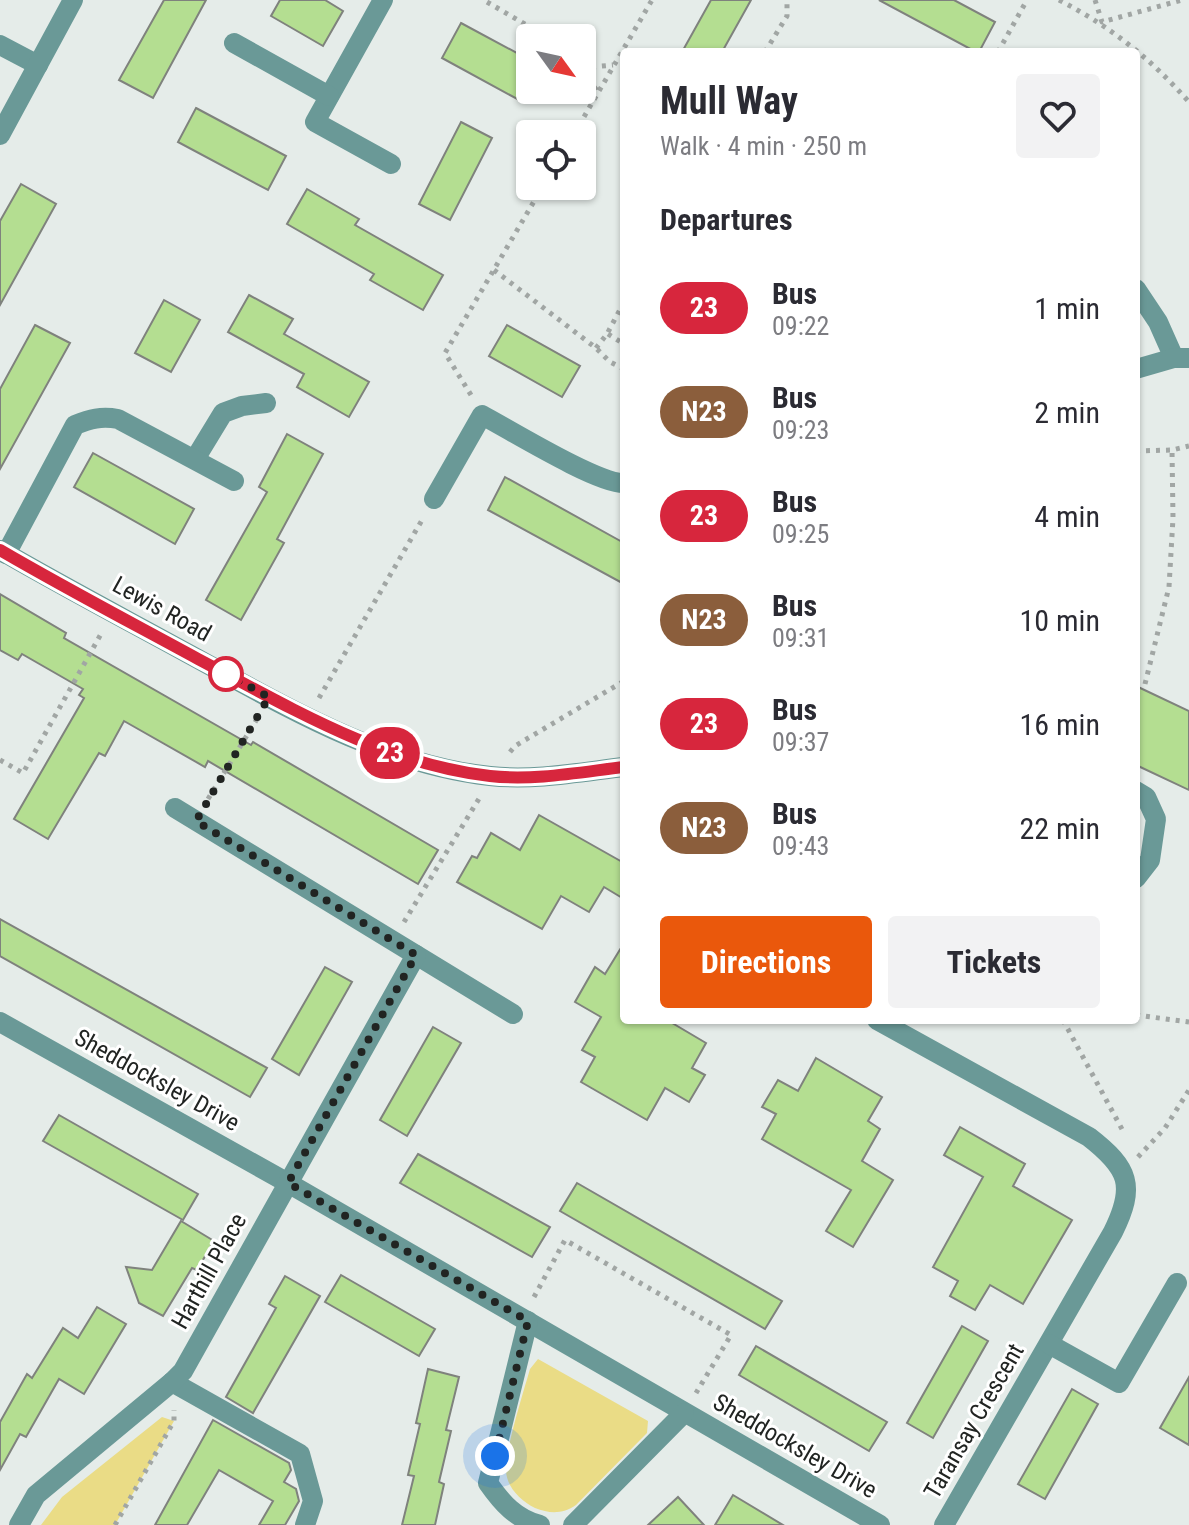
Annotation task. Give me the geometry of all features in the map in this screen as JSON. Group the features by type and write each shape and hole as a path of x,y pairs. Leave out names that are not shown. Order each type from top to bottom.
{"street":[{"path":"0,135 73,0"},
{"path":"383,0 315,122 391,164"},
{"path":"234,43 329,96"},
{"path":"0,45 38,65"},
{"path":"1140,295 1181,358 1140,368"},
{"path":"195,459 223,413 242,406 266,403"},
{"path":"434,499 482,415 588,472 620,484"},
{"path":"3,552 75,425 103,416 118,419 234,481"},
{"name":"Lewis Road","path":"3,552 269,697 371,747 428,764 492,776 564,774 620,767"},
{"path":"1140,793 1146,797 1156,819 1150,860 1140,873"},
{"path":"175,808 513,1014"},
{"path":"288,1183 416,955"},
{"name":"Sheddocksley Drive","path":"0,1022 288,1183 880,1525"},
{"path":"884,1024 1089,1137 1111,1154 1125,1177"},
{"name":"Taransay Crescent","path":"944,1525 1126,1205 1125,1177"},
{"name":"Harthill Place","path":"19,1525 36,1495 183,1371 288,1183"},
{"name":"Taransay Crescent","path":"1049,1344 1119,1383 1177,1283"},
{"path":"528,1321 488,1483 502,1503 525,1521 540,1525"},
{"path":"172,1382 300,1454 313,1501 305,1525"},
{"name":"Sheddocksley Drive","path":"573,1525 684,1413"}],"path":[{"path":"624,48 652,0"},
{"path":"767,48 787,16 787,0"},
{"path":"1000,48 1027,0"},
{"path":"1059,0 1102,22 1134,48"},
{"path":"1095,0 1102,22"},
{"path":"1102,22 1182,0"},
{"path":"487,1 526,24"},
{"path":"1140,53 1189,102"},
{"path":"582,120 620,55"},
{"path":"596,68 614,65"},
{"path":"482,415 445,353 535,200"},
{"path":"494,270 620,367"},
{"path":"596,348 620,310"},
{"path":"607,334 620,342"},
{"path":"1140,451 1189,446"},
{"path":"1145,684 1169,587 1173,518 1172,450"},
{"path":"308,716 434,499"},
{"path":"0,760 23,773 114,612"},
{"path":"196,821 269,697"},
{"path":"1140,1016 1189,1022"},
{"path":"1065,1024 1138,1158"},
{"path":"1125,1177 1165,1128 1189,1090"},
{"path":"528,1321 535,1294 565,1240 731,1335 684,1413"},
{"path":"115,1525 174,1421 172,1382"}],"shaded area":[{"path":"538,1359 648,1421 647,1433 576,1505 561,1511 541,1510 525,1502 512,1488 506,1471 519,1406 530,1369"},
{"path":"162,1417 174,1421 115,1525 41,1525 62,1497"}],"building":[{"path":"164,0 206,0 153,98 119,80"},
{"path":"280,0 325,0 343,11 323,46 271,16"},
{"path":"711,0 751,0 724,48 684,48"},
{"path":"879,0 954,0 995,22 981,48 969,48"},
{"path":"461,23 516,52 516,98 442,58"},
{"path":"196,108 286,156 268,190 178,142"},
{"path":"461,122 492,138 450,220 419,204"},
{"path":"21,184 56,204 0,305 0,221"},
{"path":"307,189 359,219 355,225 443,275 423,310 370,280 374,274 287,224"},
{"path":"249,295 293,319 284,334 369,382 349,417 297,387 304,374 228,332"},
{"path":"164,300 200,320 171,372 135,353"},
{"path":"35,325 70,343 0,469 0,389"},
{"path":"507,325 580,366 562,397 489,356"},
{"path":"287,434 323,454 277,539 284,543 241,620 206,600 267,492 259,487"},
{"path":"93,453 194,509 175,544 74,487"},
{"path":"505,477 620,541 620,582 488,510"},
{"path":"0,594 66,633 64,638 251,745 253,742 438,850 418,884 208,761 205,767 124,721 105,756 99,753 48,839 14,819 84,698 79,695 83,689 22,654 18,660 0,650"},
{"path":"1140,688 1189,711 1189,790 1140,767"},
{"path":"539,815 620,861 620,897 604,887 589,912 561,896 542,929 457,882 472,856 477,858 491,833 520,850"},
{"path":"0,919 267,1068 250,1097 0,956"},
{"path":"620,950 620,1024 674,1024 706,1043 692,1068 705,1075 689,1102 665,1088 647,1120 581,1082 595,1057 582,1050 601,1017 575,1002 595,967 605,974"},
{"path":"325,967 352,982 299,1075 272,1059"},
{"path":"433,1027 461,1043 407,1136 380,1120"},
{"path":"816,1058 882,1097 868,1121 880,1129 862,1161 893,1180 853,1247 826,1231 851,1190 762,1139 776,1114 762,1107 778,1080 798,1091"},
{"path":"59,1115 198,1194 183,1220 43,1141"},
{"path":"960,1127 1025,1164 1013,1186 1072,1220 1023,1304 990,1285 975,1310 950,1296 958,1281 933,1267 983,1177 944,1155"},
{"path":"418,1154 550,1227 532,1257 400,1183"},
{"path":"577,1183 782,1301 765,1329 560,1211"},
{"path":"181,1221 214,1241 197,1270 192,1268 163,1316 139,1303 126,1267 152,1270"},
{"path":"341,1275 435,1329 419,1356 325,1302"},
{"path":"285,1276 320,1296 253,1413 226,1397 276,1308 269,1304"},
{"path":"97,1307 126,1324 84,1394 59,1379 26,1437 20,1434 0,1470 0,1422 27,1374 32,1378 63,1328 78,1338"},
{"path":"962,1326 988,1341 933,1438 907,1423"},
{"path":"756,1346 887,1422 869,1451 739,1375"},
{"path":"428,1369 459,1377 446,1430 451,1431 439,1482 444,1484 435,1525 402,1525 414,1476 408,1475"},
{"path":"1189,1377 1189,1445 1160,1428"},
{"path":"1072,1389 1098,1404 1045,1499 1018,1484"},
{"path":"213,1420 289,1463 291,1470 284,1482 296,1489 299,1501 285,1525 259,1525 273,1501 219,1470 187,1525 155,1525"},
{"path":"733,1495 783,1525 715,1525"},
{"path":"678,1497 704,1525 648,1525"}],"bus line":[{"name":"23","path":"0,550 269,697 371,747 428,764 492,776 564,774 620,767"}],"route":[{"path":"226,674 269,697 196,821 416,955 288,1183 528,1321 495,1456"}]}
